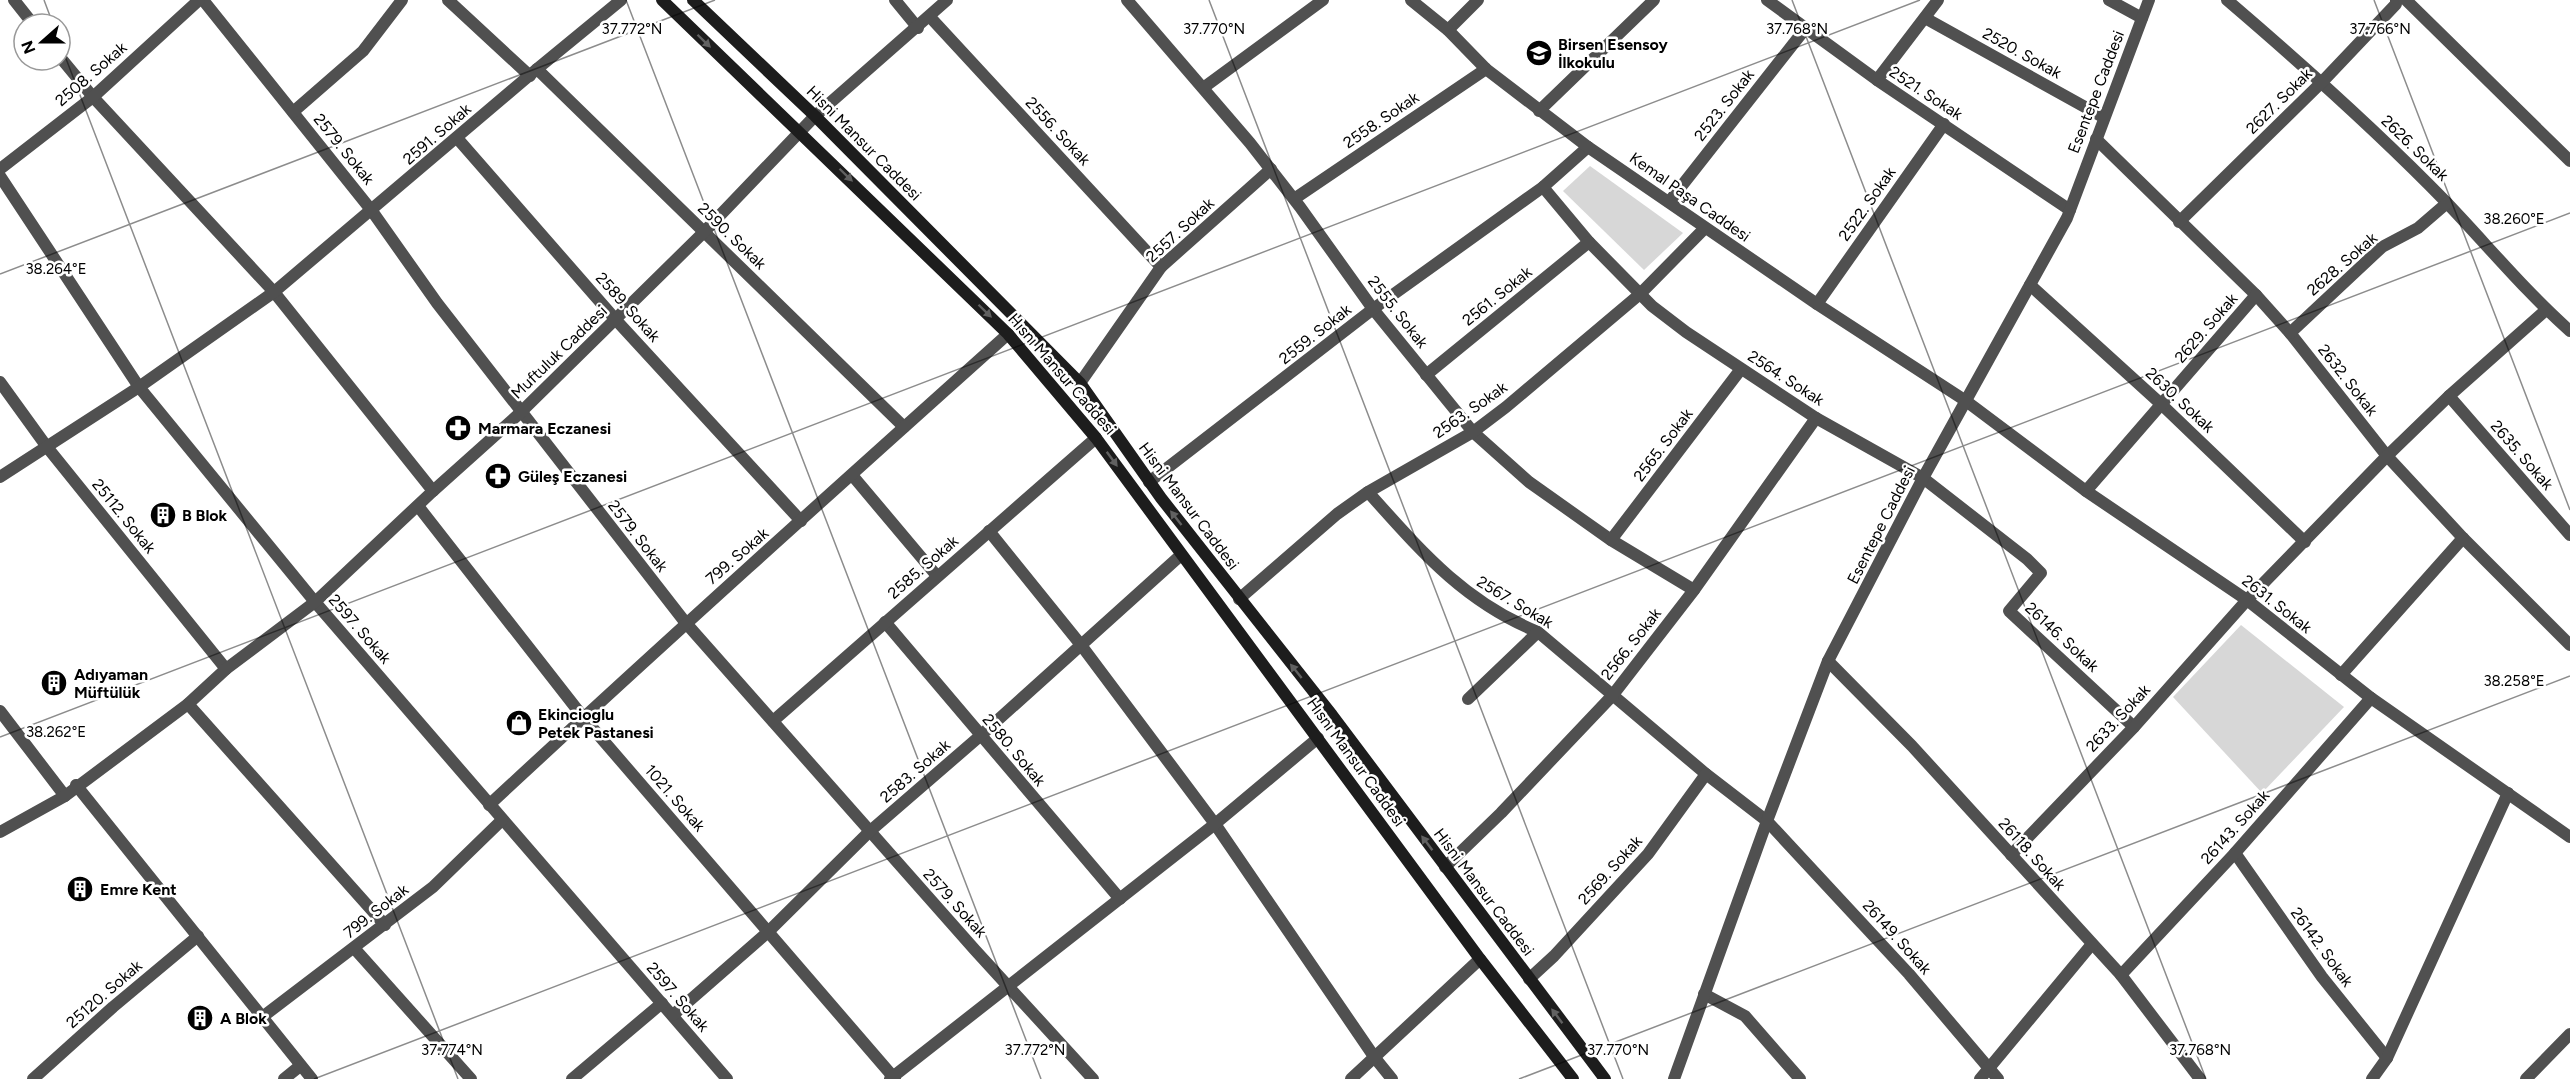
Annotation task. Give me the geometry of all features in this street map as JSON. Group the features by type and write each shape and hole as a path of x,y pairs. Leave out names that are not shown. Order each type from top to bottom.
{"main road":[{"name":"Hısnı Mansur Caddesi","path":"662,0 800,130 1008,334 1096,438 1480,959 1573,1079"},
{"name":"Hisni Mansur Caddesi","path":"693,0 814,116 1080,383 1149,482 1332,715 1605,1079"}],"street":[{"path":"14,0 24,12"},
{"name":"2508. Sokak","path":"0,169 93,97 201,0"},
{"name":"2579. Sokak","path":"201,0 372,211 437,303 520,413 685,622 869,832 1093,1079"},
{"path":"293,112 363,51 402,0"},
{"name":"2590. Sokak","path":"448,0 533,72 704,232 904,427"},
{"name":"2591. Sokak","path":"0,477 139,387 274,292 533,72 612,10 621,0"},
{"path":"895,0 918,28"},
{"name":"Muftuluk Caddesi","path":"0,832 65,796 76,785 188,704 226,669 315,603 433,491 520,413 616,320 704,232 814,116 918,28 947,0"},
{"name":"2555. Sokak","path":"1127,0 1270,169 1373,309 1473,432 1529,482 1611,540 1694,590"},
{"name":"Kemal Paşa Caddesi","path":"1411,0 1448,30 1486,69 1588,147 1816,304 1966,400"},
{"path":"1448,30 1478,0"},
{"path":"1539,111 1654,0"},
{"name":"2521. Sokak","path":"1767,0 1877,80 2070,210"},
{"path":"1877,80 1938,0"},
{"path":"2109,0 2142,18"},
{"name":"Esentepe Caddesi","path":"1674,1079 1767,821 1828,661 1923,478 2070,210 2103,117 2149,0"},
{"name":"2626. Sokak","path":"2227,0 2323,81 2447,203 2546,310 2570,331"},
{"name":"2627. Sokak","path":"2180,222 2323,81 2396,4 2396,0"},
{"path":"2406,0 2570,161"},
{"path":"1203,88 1317,2"},
{"name":"2556. Sokak","path":"930,17 1161,267"},
{"name":"2520. Sokak","path":"1925,18 2103,117"},
{"name":"2523. Sokak","path":"1669,202 1805,29"},
{"name":"2558. Sokak","path":"1294,199 1486,69"},
{"path":"72,72 274,292 433,491"},
{"name":"2522. Sokak","path":"1816,304 1944,124"},
{"name":"2589. Sokak","path":"458,138 616,320 801,521"},
{"name":"2632. Sokak","path":"2096,139 2256,296 2290,333 2387,456 2463,538 2570,645"},
{"name":"2559. Sokak","path":"1149,482 1373,309 1543,187 1588,147"},
{"name":"2557. Sokak","path":"1080,383 1161,267 1270,169"},
{"name":"2597. Sokak","path":"0,176 139,387 315,603 727,1079"},
{"name":"2564. Sokak","path":"1543,187 1589,242 1640,294 1669,319 1816,418 1923,478"},
{"name":"2628. Sokak","path":"2290,333 2382,247 2418,228 2447,203"},
{"name":"2563. Sokak","path":"1239,599 1337,514 1368,492 1473,432 1506,407 1640,294 1705,228"},
{"name":"2561. Sokak","path":"1426,375 1589,242"},
{"name":"2630. Sokak","path":"2030,285 2161,404 2306,542"},
{"name":"2629. Sokak","path":"2086,491 2256,296"},
{"name":"2633. Sokak","path":"2011,855 2134,727 2247,600 2306,542 2387,456 2449,396 2546,310"},
{"name":"799. Sokak","path":"489,805 685,622 801,521 1008,334"},
{"name":"2565. Sokak","path":"1611,540 1741,369"},
{"name":"25112. Sokak","path":"0,382 46,447 226,669"},
{"name":"2635. Sokak","path":"2449,396 2570,535"},
{"name":"2631. Sokak","path":"1966,400 2086,491 2247,600 2371,698 2569,833"},
{"name":"2566. Sokak","path":"1445,867 1501,813 1612,696 1694,590 1816,418"},
{"name":"2585. Sokak","path":"773,721 1096,438"},
{"path":"852,475 937,576"},
{"name":"26146. Sokak","path":"1923,478 2027,559 2041,573 2009,611 2134,727"},
{"name":"2567. Sokak","path":"1368,492 1425,555 1458,586 1516,623 1538,633 1706,774 1767,821"},
{"name":"1021. Sokak","path":"418,506 583,717 893,1078"},
{"path":"989,531 1081,645 1215,824 1375,1058 1392,1079"},
{"path":"2340,675 2463,538"},
{"name":"2583. Sokak","path":"673,1015 768,932 869,832 980,736 1181,555"},
{"name":"2580. Sokak","path":"885,622 1120,899"},
{"path":"1468,699 1538,633"},
{"name":"26118. Sokak","path":"1828,661 1912,746 2121,975 2200,1079"},
{"name":"26143. Sokak","path":"2121,975 2235,853 2371,698"},
{"path":"188,704 385,926"},
{"path":"0,711 65,796"},
{"path":"893,1078 1215,824 1318,738"},
{"name":"2569. Sokak","path":"1529,979 1554,956 1648,854 1706,774"},
{"path":"76,785 312,1079"},
{"path":"2372,1079 2387,1058 2508,793"},
{"name":"799. Sokak","path":"261,1017 385,926 433,887 502,820"},
{"name":"26149. Sokak","path":"1767,821 1909,974 1998,1079"},
{"name":"26142. Sokak","path":"2235,853 2322,977 2387,1058"},
{"name":"25120. Sokak","path":"33,1079 112,1007 198,936"},
{"path":"1980,1079 2091,944"},
{"path":"354,948 471,1079"},
{"path":"1351,1079 1480,959"},
{"path":"1704,994 1745,1016 1800,1079"},
{"path":"573,1079 662,1004"},
{"path":"2526,1079 2570,1034"},
{"path":"284,1079 300,1066"}],"shaded area":[{"path":"1590,166 1683,233 1644,270 1563,191"},
{"path":"2241,625 2344,707 2262,793 2173,697"}],"place":[{"name":"Birsen Esensoy İlkokulu","path":"1539,53"},
{"name":"Marmara Eczanesi","path":"458,428"},
{"name":"Güleş Eczanesi","path":"498,476"},
{"name":"B Blok","path":"163,515"},
{"name":"Adıyaman Müftülük","path":"54,683"},
{"name":"Ekincioglu Petek Pastanesi","path":"519,723"},
{"name":"Emre Kent","path":"80,889"},
{"name":"A Blok","path":"200,1018"}]}
